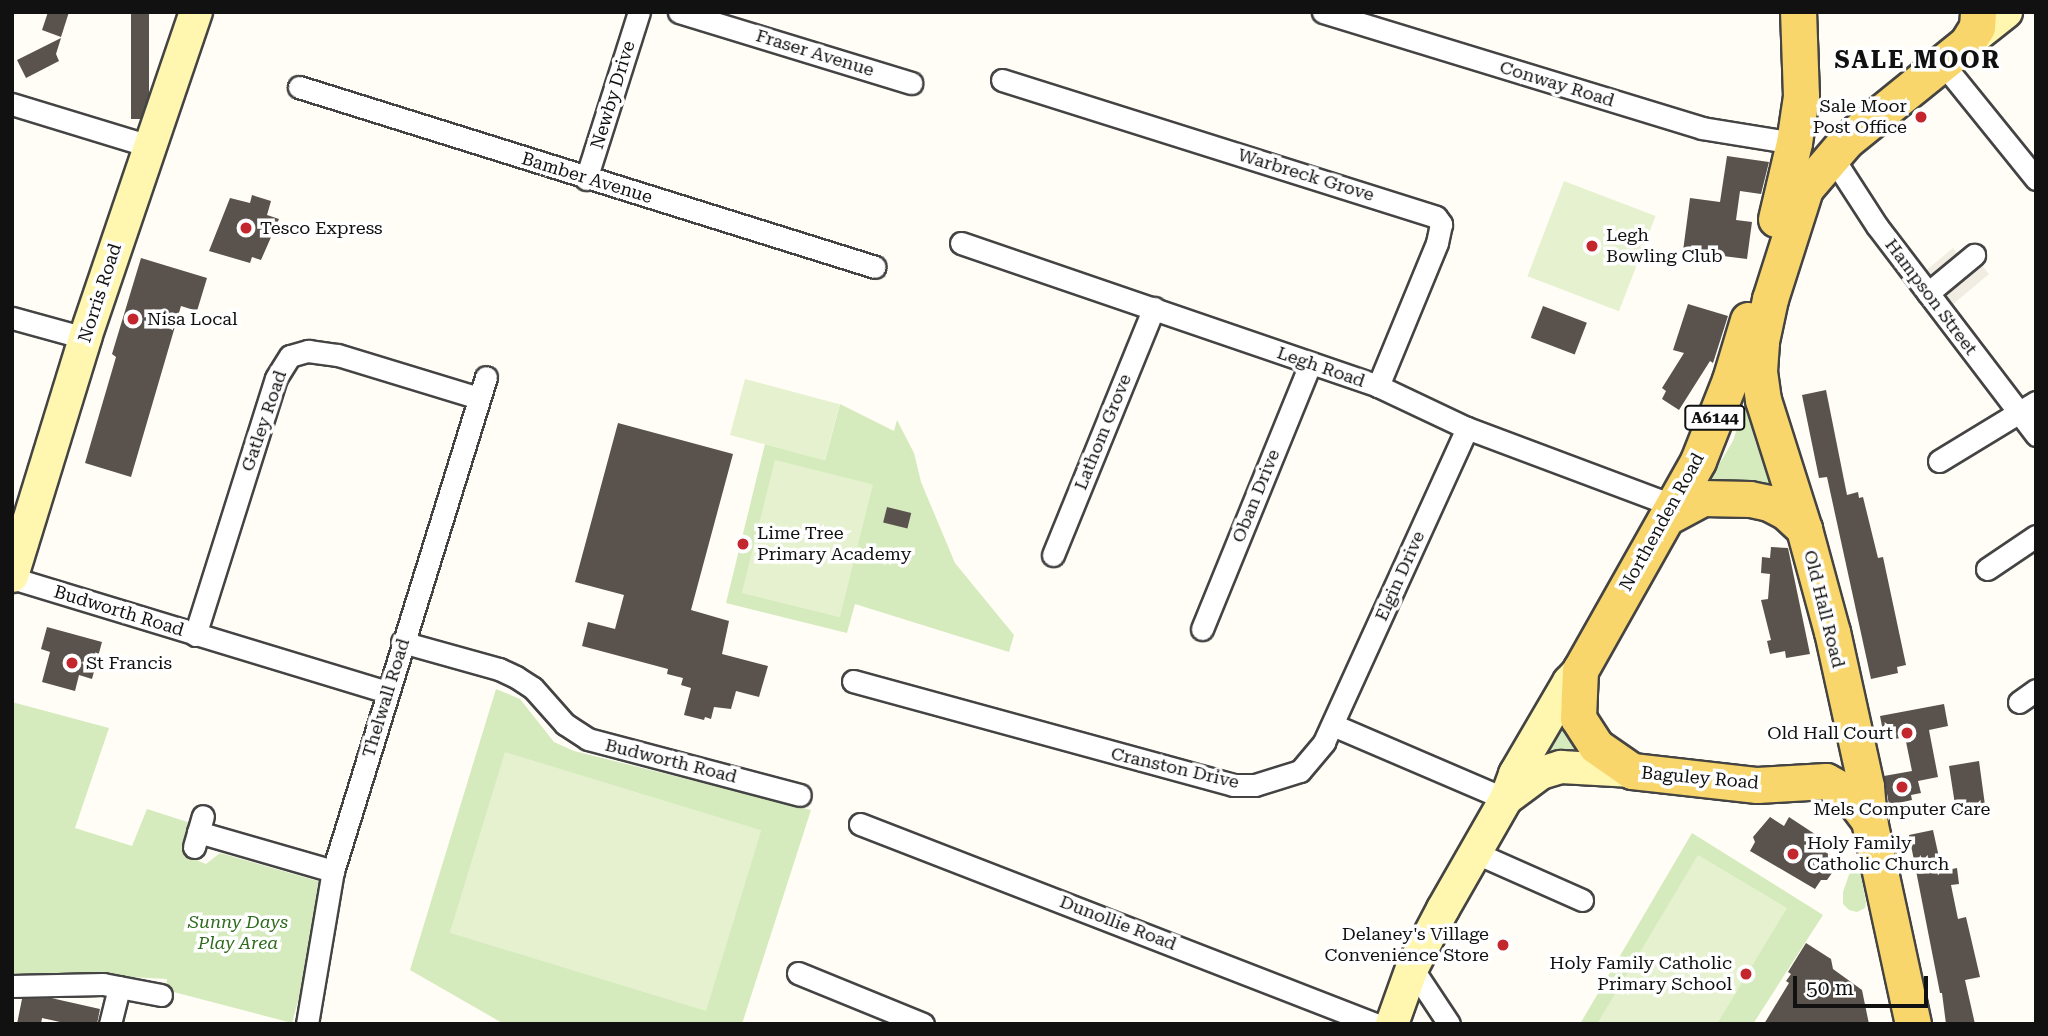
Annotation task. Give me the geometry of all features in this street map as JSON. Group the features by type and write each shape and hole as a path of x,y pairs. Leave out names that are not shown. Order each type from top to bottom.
{"main road":[{"name":"Norris Road","path":"12,577 85,338 196,12"},
{"name":"A6144","path":"1794,143 1801,96 1798,12"},
{"path":"1963,40 2007,12"},
{"name":"A6144","path":"1831,155 1963,40"},
{"name":"Northenden Road","path":"1392,1024 1412,968 1506,799 1522,763 1569,682 1580,670 1698,461 1733,369 1794,143"},
{"name":"Old Hall Road","path":"1831,155 1805,189 1770,299 1761,341 1759,371 1763,400 1804,529 1832,632 1866,786 1869,821 1913,1024"},
{"path":"1671,511 1703,498 1751,499 1786,512 1804,529"},
{"name":"Baguley Road","path":"1580,670 1578,718 1595,746 1632,771 1758,785 1807,780"},
{"name":"A6144","path":"1807,780 1827,763 1840,736 1847,708"},
{"name":"Northenden Road","path":"1506,799 1541,773 1561,767 1632,771"},
{"name":"Old Hall Road","path":"1807,780 1826,781 1838,786 1869,821"}],"street":[{"name":"Newby Drive","path":"586,179 639,12"},
{"name":"Fraser Avenue","path":"679,12 911,83"},
{"name":"Conway Road","path":"1322,12 1702,128 1794,143"},
{"path":"1963,40 2032,167"},
{"name":"Warbreck Grove","path":"1002,80 1436,217 1441,224 1437,243 1378,386"},
{"name":"Bamber Avenue","path":"299,88 875,267"},
{"path":"12,104 149,146"},
{"name":"Hampson Street","path":"1831,155 1877,226 1923,286 2027,407 2036,435"},
{"name":"Legh Road","path":"961,243 1378,386 1467,428 1671,511"},
{"path":"1923,286 1974,255"},
{"name":"Lathom Grove","path":"1052,555 1154,308"},
{"path":"12,318 85,338"},
{"name":"Gatley Road","path":"195,635 276,378 290,356 308,351 338,355 479,398"},
{"name":"Oban Drive","path":"1202,629 1310,364"},
{"name":"Thelwall Road","path":"307,1024 333,871 485,377"},
{"path":"1939,461 2027,407"},
{"name":"Elgin Drive","path":"1333,725 1467,428"},
{"path":"1987,569 2036,536"},
{"name":"Budworth Road","path":"12,577 387,692"},
{"name":"Budworth Road","path":"402,642 499,668 533,688 565,723 588,739 800,795"},
{"name":"Cranston Drive","path":"853,681 1233,785 1255,785 1300,771 1324,742 1333,725"},
{"path":"1333,725 1506,799"},
{"name":"Dunollie Road","path":"860,824 1375,1024"},
{"path":"198,832 333,871"},
{"path":"1476,853 1582,900"},
{"path":"1412,968 1449,1024"},
{"path":"799,973 923,1024"},
{"path":"12,986 91,984 161,995"},
{"path":"110,1024 118,987"}],"green space":[{"name":"Legh Bowling Club","path":"1564,181 1655,216 1619,311 1527,276"},
{"path":"745,379 840,404 825,460 730,435"},
{"path":"1746,400 1752,403 1755,440 1776,491 1706,486 1733,441"},
{"path":"840,404 894,431 897,420 914,453 921,482 955,563 1014,635 1009,652 855,604 847,633 726,603 765,444 825,460"},
{"path":"775,460 873,484 840,617 742,593"},
{"path":"496,689 520,699 554,742 574,751 811,810 742,1024 504,1024 410,970"},
{"name":"Sunny Days Play Area","path":"12,702 109,728 75,828 132,846 147,809 203,827 197,850 198,861 206,864 220,853 321,882 327,895 292,1023 166,990 167,979 79,974 35,977 12,975"},
{"path":"1564,709 1588,753 1543,757"},
{"path":"505,752 761,830 706,1011 450,933"},
{"name":"Holy Family Catholic Primary School","path":"1692,833 1823,915 1753,1024 1580,1024"},
{"path":"1698,855 1787,908 1717,1024 1597,1024"},
{"path":"1858,861 1866,902 1865,908 1857,912 1849,910 1843,904 1843,892 1853,863"}],"shaded area":[{"path":"1953,248 1962,259 1971,252 1989,274 1951,306 1923,273"}],"building":[{"path":"48,12 69,12 61,37 42,30"},
{"path":"131,12 149,12 149,119 131,119"},
{"path":"61,38 56,54 59,61 26,78 17,60"},
{"path":"1727,156 1769,162 1761,194 1740,191 1736,220 1752,222 1747,259 1683,251 1690,198 1720,202"},
{"name":"Tesco Express","path":"252,195 271,201 267,215 279,219 261,260 252,257 250,263 209,251 230,198 250,203"},
{"path":"141,258 207,278 197,311 181,306 131,477 85,463 116,357 112,354"},
{"path":"1688,304 1728,316 1713,363 1710,361 1679,410 1662,399 1666,391 1662,388 1684,353 1673,350"},
{"path":"1543,306 1587,323 1575,355 1531,338"},
{"path":"1826,390 1847,495 1858,492 1859,498 1863,497 1878,558 1883,557 1906,665 1897,667 1898,673 1871,679 1827,477 1819,478 1802,395"},
{"path":"618,423 733,454 691,610 729,621 722,654 768,666 759,697 736,691 731,709 714,707 711,719 684,715 691,688 681,685 683,678 667,674 668,669 582,646 588,622 615,629 624,595 575,582"},
{"path":"887,507 911,513 907,529 883,523"},
{"path":"1771,547 1788,548 1810,654 1786,658 1785,651 1770,654 1767,641 1771,640 1761,600 1768,599 1770,574 1761,573 1762,557 1770,558"},
{"name":"St Francis","path":"47,627 102,642 92,679 79,675 75,691 42,682 50,652 41,649"},
{"name":"Old Hall Court","path":"1944,704 1948,726 1929,730 1938,777 1918,781 1921,793 1911,795 1912,800 1889,805 1884,776 1912,771 1905,737 1885,741 1880,716"},
{"path":"1979,761 1985,805 1980,806 1981,813 1966,816 1965,809 1956,811 1949,766"},
{"name":"Holy Family Catholic Church","path":"1770,817 1784,826 1789,817 1827,842 1822,850 1835,858 1829,868 1832,873 1827,880 1821,880 1815,889 1750,851 1755,842 1753,837"},
{"path":"1933,830 1942,871 1957,868 1959,884 1951,885 1958,919 1966,917 1980,977 1965,980 1975,1024 1946,1024 1909,835"},
{"path":"1806,943 1831,959 1833,969 1862,990 1869,1024 1764,1024 1789,983 1786,981 1791,974 1788,972"},
{"path":"51,998 100,1009 97,1024 69,1024 42,1018 41,1024 17,1024 22,999"}],"place":[{"name":"Sale Moor Post Office","path":"1921,117"},
{"name":"Tesco Express","path":"246,228"},
{"name":"Legh Bowling Club","path":"1592,246"},
{"name":"Nisa Local","path":"133,319"},
{"name":"Lime Tree Primary Academy","path":"743,544"},
{"name":"St Francis","path":"72,663"},
{"name":"Old Hall Court","path":"1907,733"},
{"name":"Mels Computer Care","path":"1902,787"},
{"name":"Holy Family Catholic Church","path":"1793,854"},
{"name":"Delaney's Village Convenience Store","path":"1503,945"},
{"name":"Holy Family Catholic Primary School","path":"1746,974"}],"district":[{"name":"SALE MOOR","path":"1918,61"}]}
